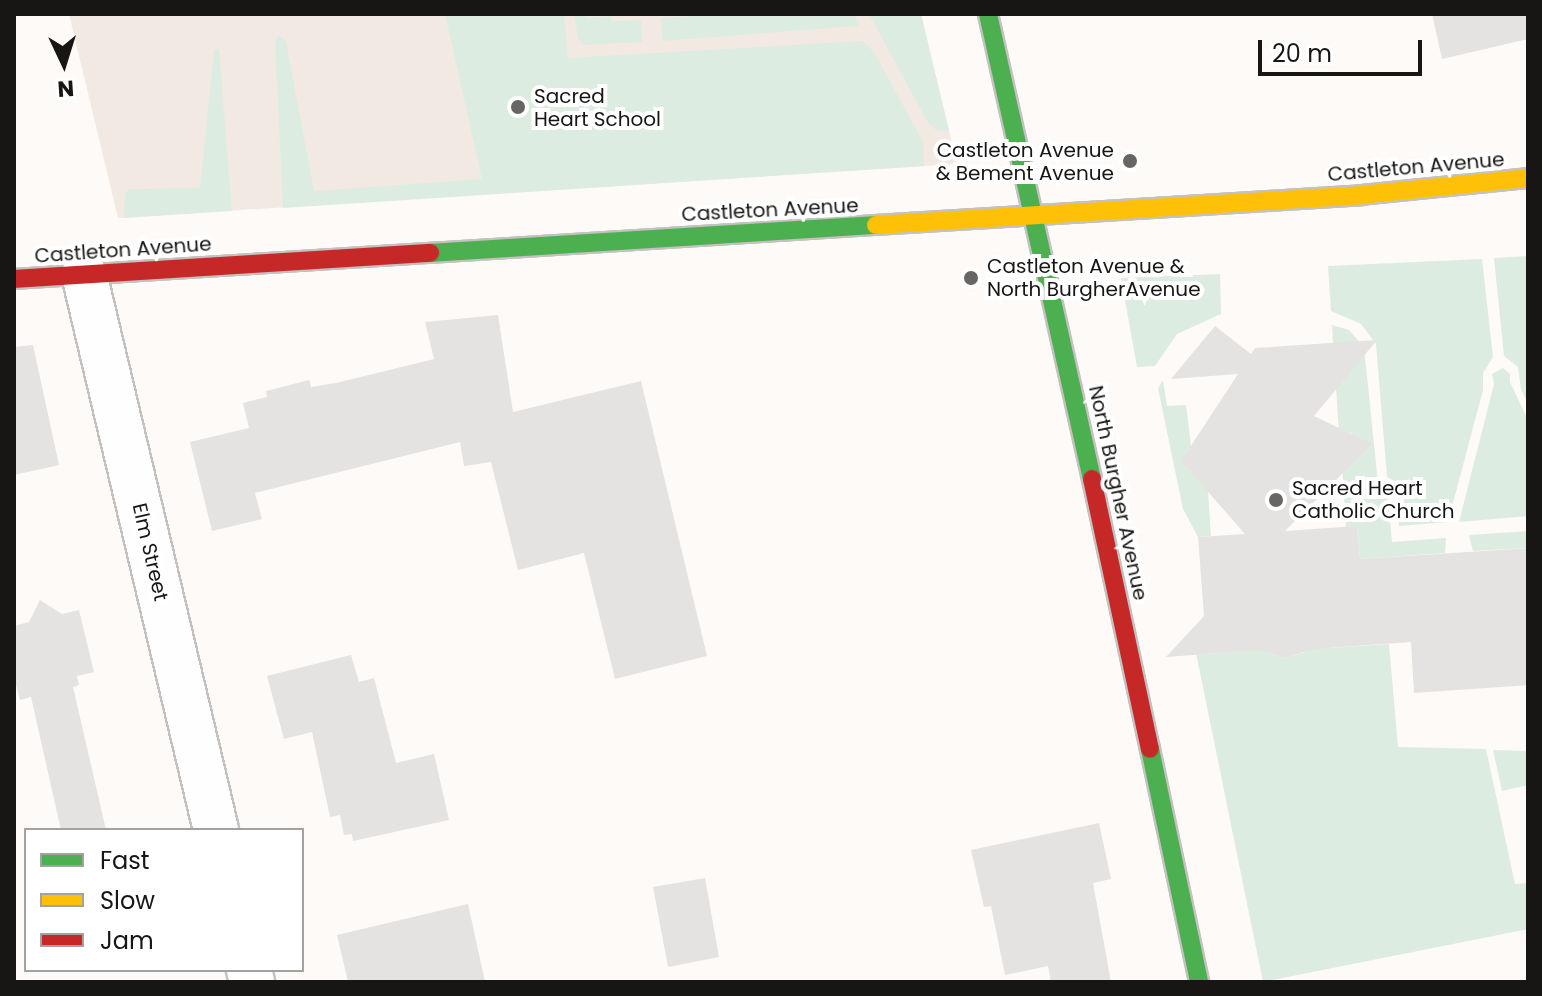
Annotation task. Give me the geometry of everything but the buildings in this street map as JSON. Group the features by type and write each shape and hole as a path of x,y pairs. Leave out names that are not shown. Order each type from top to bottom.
{"street":[{"name":"North Burgher Avenue","path":"988,14 1036,216 1199,982"},
{"name":"Castleton Avenue","path":"14,279 1361,195 1528,178"},
{"name":"Elm Street","path":"84,274 216,828"}],"shaded area":[{"name":"Sacred Heart School","path":"69,14 921,14 957,164 118,218"}],"green space":[{"path":"445,14 564,14 568,58 863,41 874,52 923,142 924,166 283,208 275,42 278,35 286,41 314,191 482,179"},
{"path":"574,14 585,14 586,18 611,16 612,21 641,20 642,42 584,45 578,39"},
{"path":"729,14 854,14 859,23 857,26 662,41 661,18"},
{"path":"869,14 921,14 949,131 936,130 927,121"},
{"path":"219,49 232,211 124,218 125,193 130,189 200,188 214,50"},
{"path":"1528,256 1528,403 1521,390 1518,367 1504,356 1494,258"},
{"path":"1482,259 1493,357 1483,373 1483,390 1448,522 1399,526 1396,482 1387,477 1376,344 1361,324 1331,311 1328,266"},
{"path":"1220,274 1221,314 1177,334 1155,366 1137,367 1121,278"},
{"path":"1332,325 1349,330 1364,347 1378,483 1387,489 1392,542 1446,538 1445,553 1360,559 1357,526 1346,527 1342,464 1361,443 1351,433 1339,432 1335,374 1352,345 1333,343"},
{"path":"1503,368 1510,374 1510,382 1528,420 1528,516 1459,522 1494,384 1492,374"},
{"path":"1163,380 1167,406 1186,405 1191,446 1185,463 1191,473 1207,474 1211,536 1198,537 1183,509 1158,388"},
{"path":"1528,531 1528,548 1473,551 1469,535"},
{"path":"1322,635 1329,648 1389,644 1398,747 1486,749 1515,884 1528,883 1528,929 1263,982 1194,643 1207,654 1242,651 1253,640 1268,653 1285,658 1305,652"},
{"path":"1493,750 1528,751 1528,785 1502,791"}],"traffic: fast":[{"path":"988,14 1092,479"},
{"path":"430,253 876,225"},
{"path":"1150,749 1199,982"}],"traffic: slow":[{"path":"876,225 1361,195 1528,178"}],"traffic: jam":[{"path":"14,279 430,253"},
{"path":"1092,479 1150,749"}],"place":[{"name":"Sacred Heart School","path":"518,107"},
{"name":"Castleton Avenue & Bement Avenue","path":"1130,161"},
{"name":"Castleton Avenue & North BurgherAvenue","path":"971,278"},
{"name":"Sacred Heart Catholic Church","path":"1276,500"}]}
